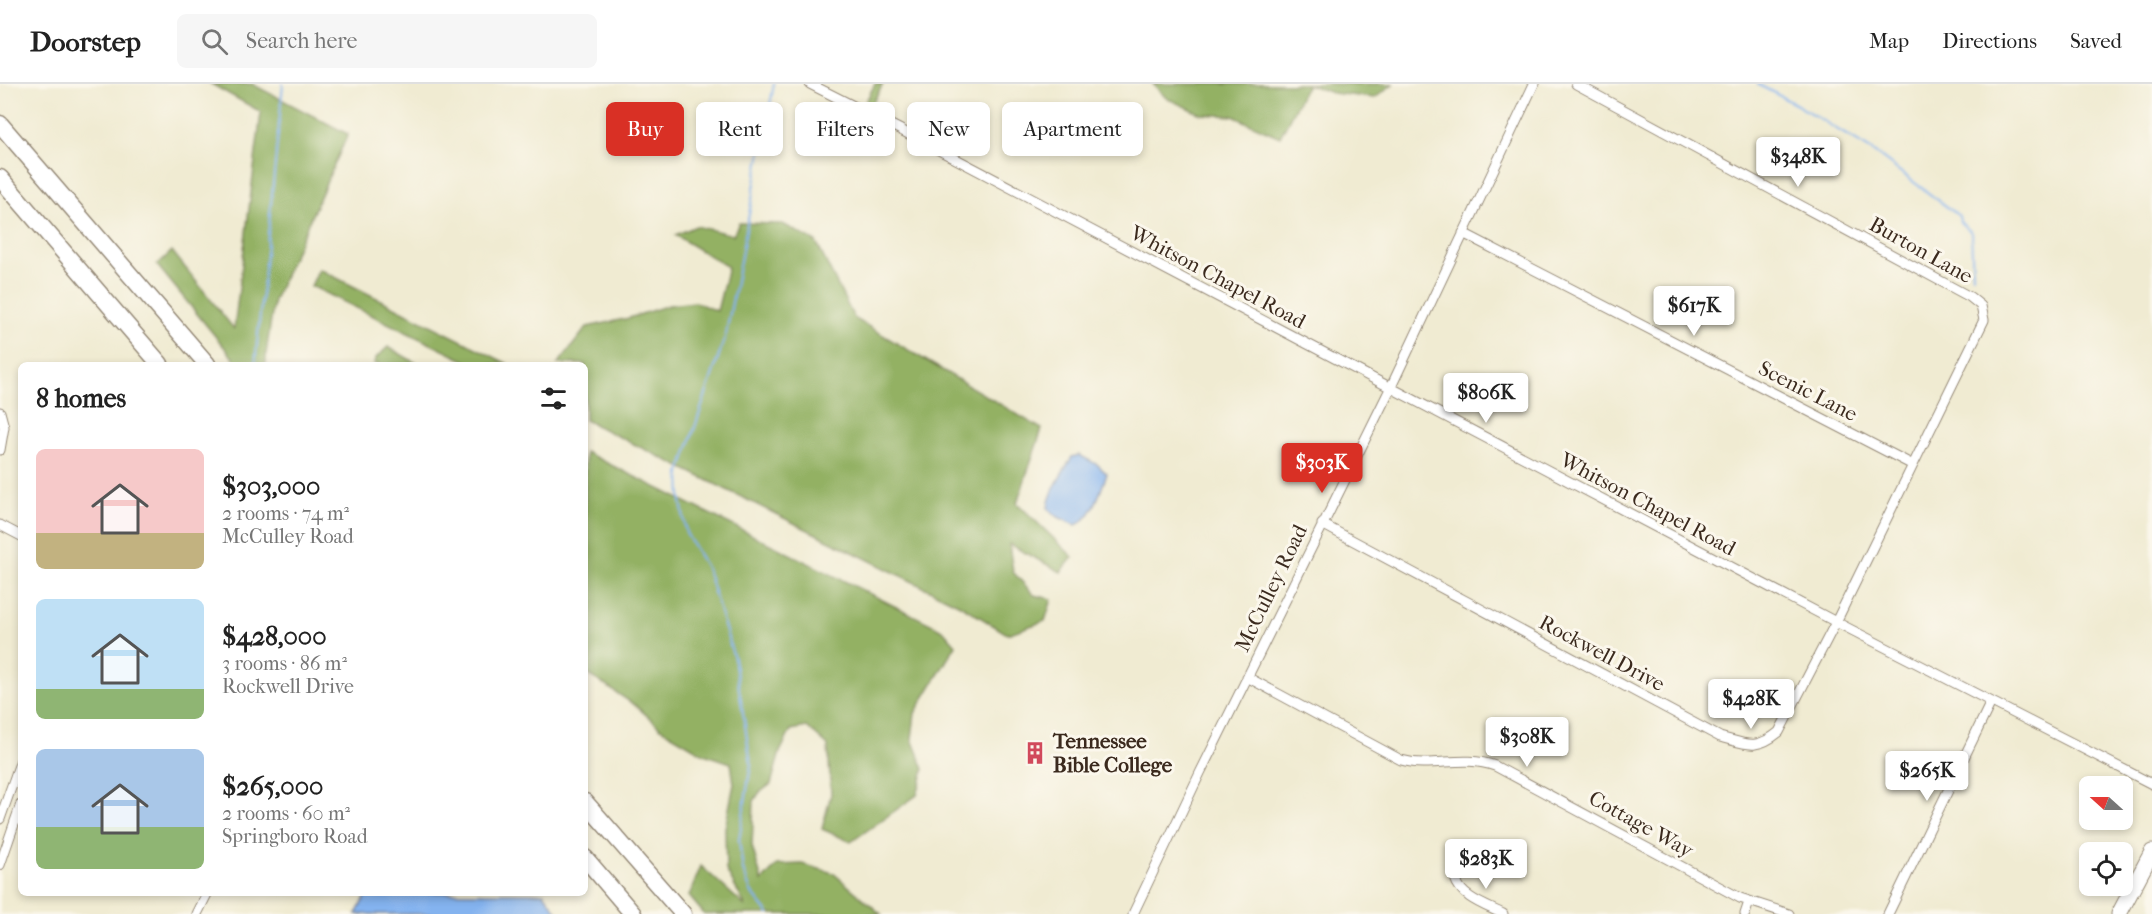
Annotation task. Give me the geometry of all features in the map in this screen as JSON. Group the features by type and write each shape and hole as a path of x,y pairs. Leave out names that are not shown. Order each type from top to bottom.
{"highway":[{"path":"0,124 205,362"},
{"path":"0,178 157,362"},
{"path":"588,805 683,914"},
{"path":"588,862 633,914"}],"main road":[{"path":"2119,914 2152,852"}],"street":[{"name":"Whitson Chapel Road","path":"810,84 1836,622 2152,784"},
{"name":"McCulley Road","path":"1133,914 1390,389 1534,84"},
{"name":"Burton Lane","path":"1576,84 1970,297 1981,306 1983,320"},
{"name":"Scenic Lane","path":"1463,233 1913,465"},
{"name":"Rockwell Drive","path":"1322,524 1720,737 1744,744 1765,743 1779,732 1836,622 1983,320"},
{"path":"0,412 3,426 0,450"},
{"path":"0,525 18,534"},
{"name":"Cottage Way","path":"1247,678 1401,760 1422,765 1464,760 1482,761 1495,766 1749,902 1789,914"},
{"path":"1888,914 1991,702"},
{"path":"0,819 18,768"},
{"path":"0,865 18,813"},
{"path":"1455,878 1464,894 1503,914"},
{"path":"197,914 206,896"},
{"path":"1745,914 1749,902"}],"green space":[{"path":"211,84 252,84 348,134 274,300 266,362 236,362 157,265 172,251 234,329 261,112"},
{"path":"875,84 883,84 873,102 866,102"},
{"path":"1153,84 1307,84 1280,137 1233,116 1201,114 1166,98"},
{"path":"1308,84 1393,84 1375,98 1332,93"},
{"path":"739,223 783,224 816,242 854,318 1042,429 1017,503 1073,557 1061,572 1009,544 1013,572 1034,595 1052,599 1045,621 1007,634 962,606 588,421 588,362 560,362 587,327 629,318 669,305 695,302 717,311 728,267 675,235 696,226 733,235"},
{"path":"319,269 504,362 468,362 311,286"},
{"path":"388,347 414,362 375,362"},
{"path":"588,453 943,630 956,645 915,713 912,739 924,769 917,795 851,842 822,829 831,794 828,746 807,727 791,730 780,752 771,784 759,793 754,801 752,846 762,881 777,865 802,864 833,873 881,914 704,914 689,896 701,866 746,907 726,870 725,828 734,784 731,763 704,754 663,730 635,705 588,674"}],"water":[{"path":"1079,455 1098,465 1107,474 1092,510 1076,525 1058,517 1048,508 1051,495 1061,475 1072,457"},
{"path":"366,896 546,896 559,914 356,914"}],"waterway":[{"path":"255,362 283,84"},
{"path":"769,914 751,892 743,870 739,840 751,764 744,719 734,658 707,569 686,533 681,501 680,472 726,334 774,84"},
{"path":"1757,84 1797,105 1871,150 1959,216 1960,222 1971,232 1973,276"}],"place":[{"name":"Tennessee Bible College","path":"1035,753"}]}
